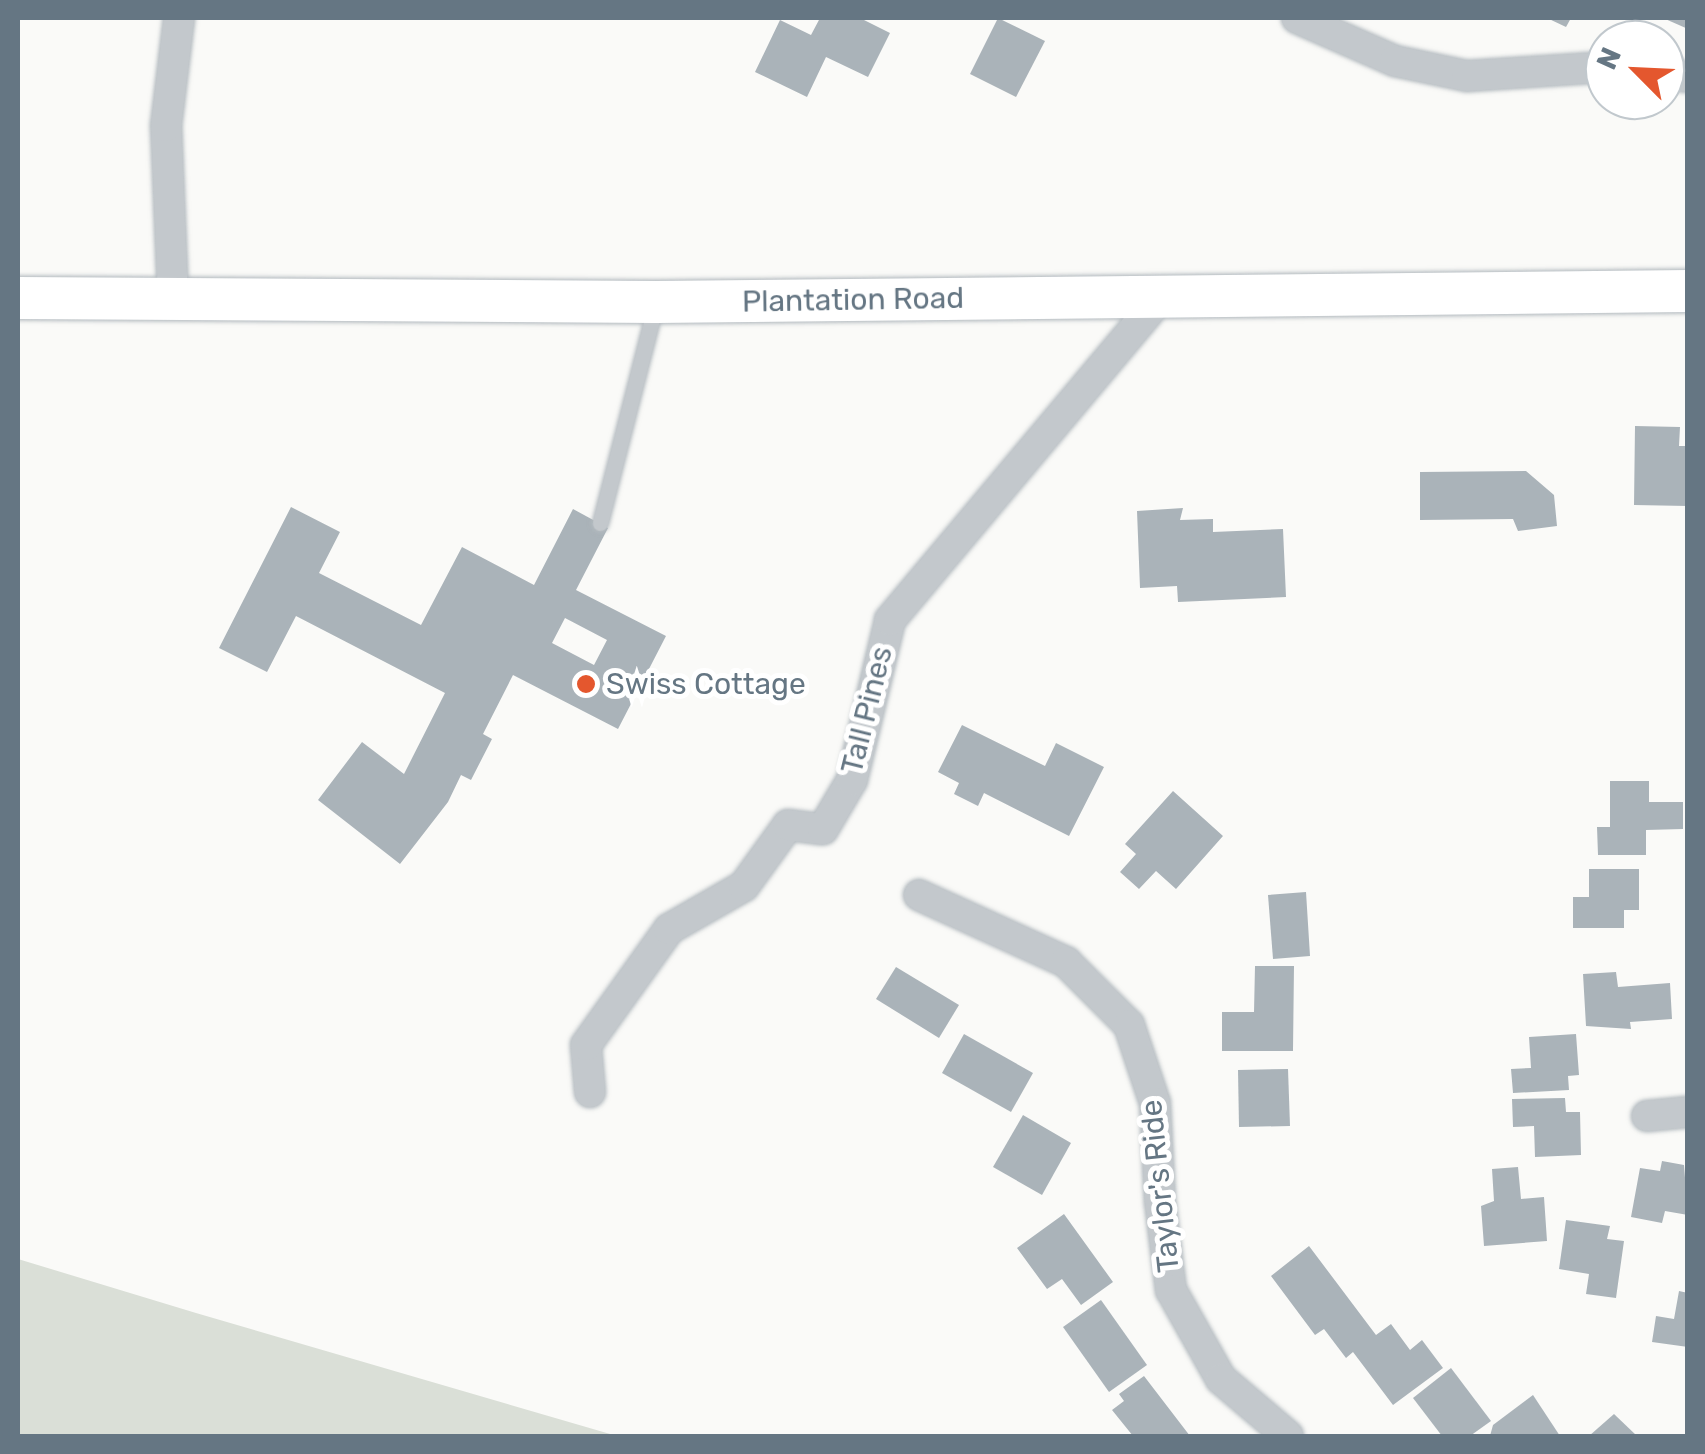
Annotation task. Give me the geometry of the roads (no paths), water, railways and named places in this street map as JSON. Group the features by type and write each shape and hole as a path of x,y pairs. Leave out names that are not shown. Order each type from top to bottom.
{"street":[{"path":"173,297 166,126 179,18"},
{"path":"1296,18 1394,61 1467,76 1585,68"},
{"name":"Plantation Road","path":"18,298 656,302 1688,291"},
{"name":"Tall Pines","path":"590,1092 586,1045 670,929 744,886 788,824 823,828 852,780 890,620 1161,297"},
{"name":"Taylor's Ride","path":"919,895 1066,962 1129,1025 1155,1103 1160,1201 1171,1290 1221,1380 1288,1436"},
{"path":"1647,1116 1688,1112"}],"lane":[{"path":"600,523 656,302"}],"place":[{"name":"Swiss Cottage","path":"586,684"}]}
